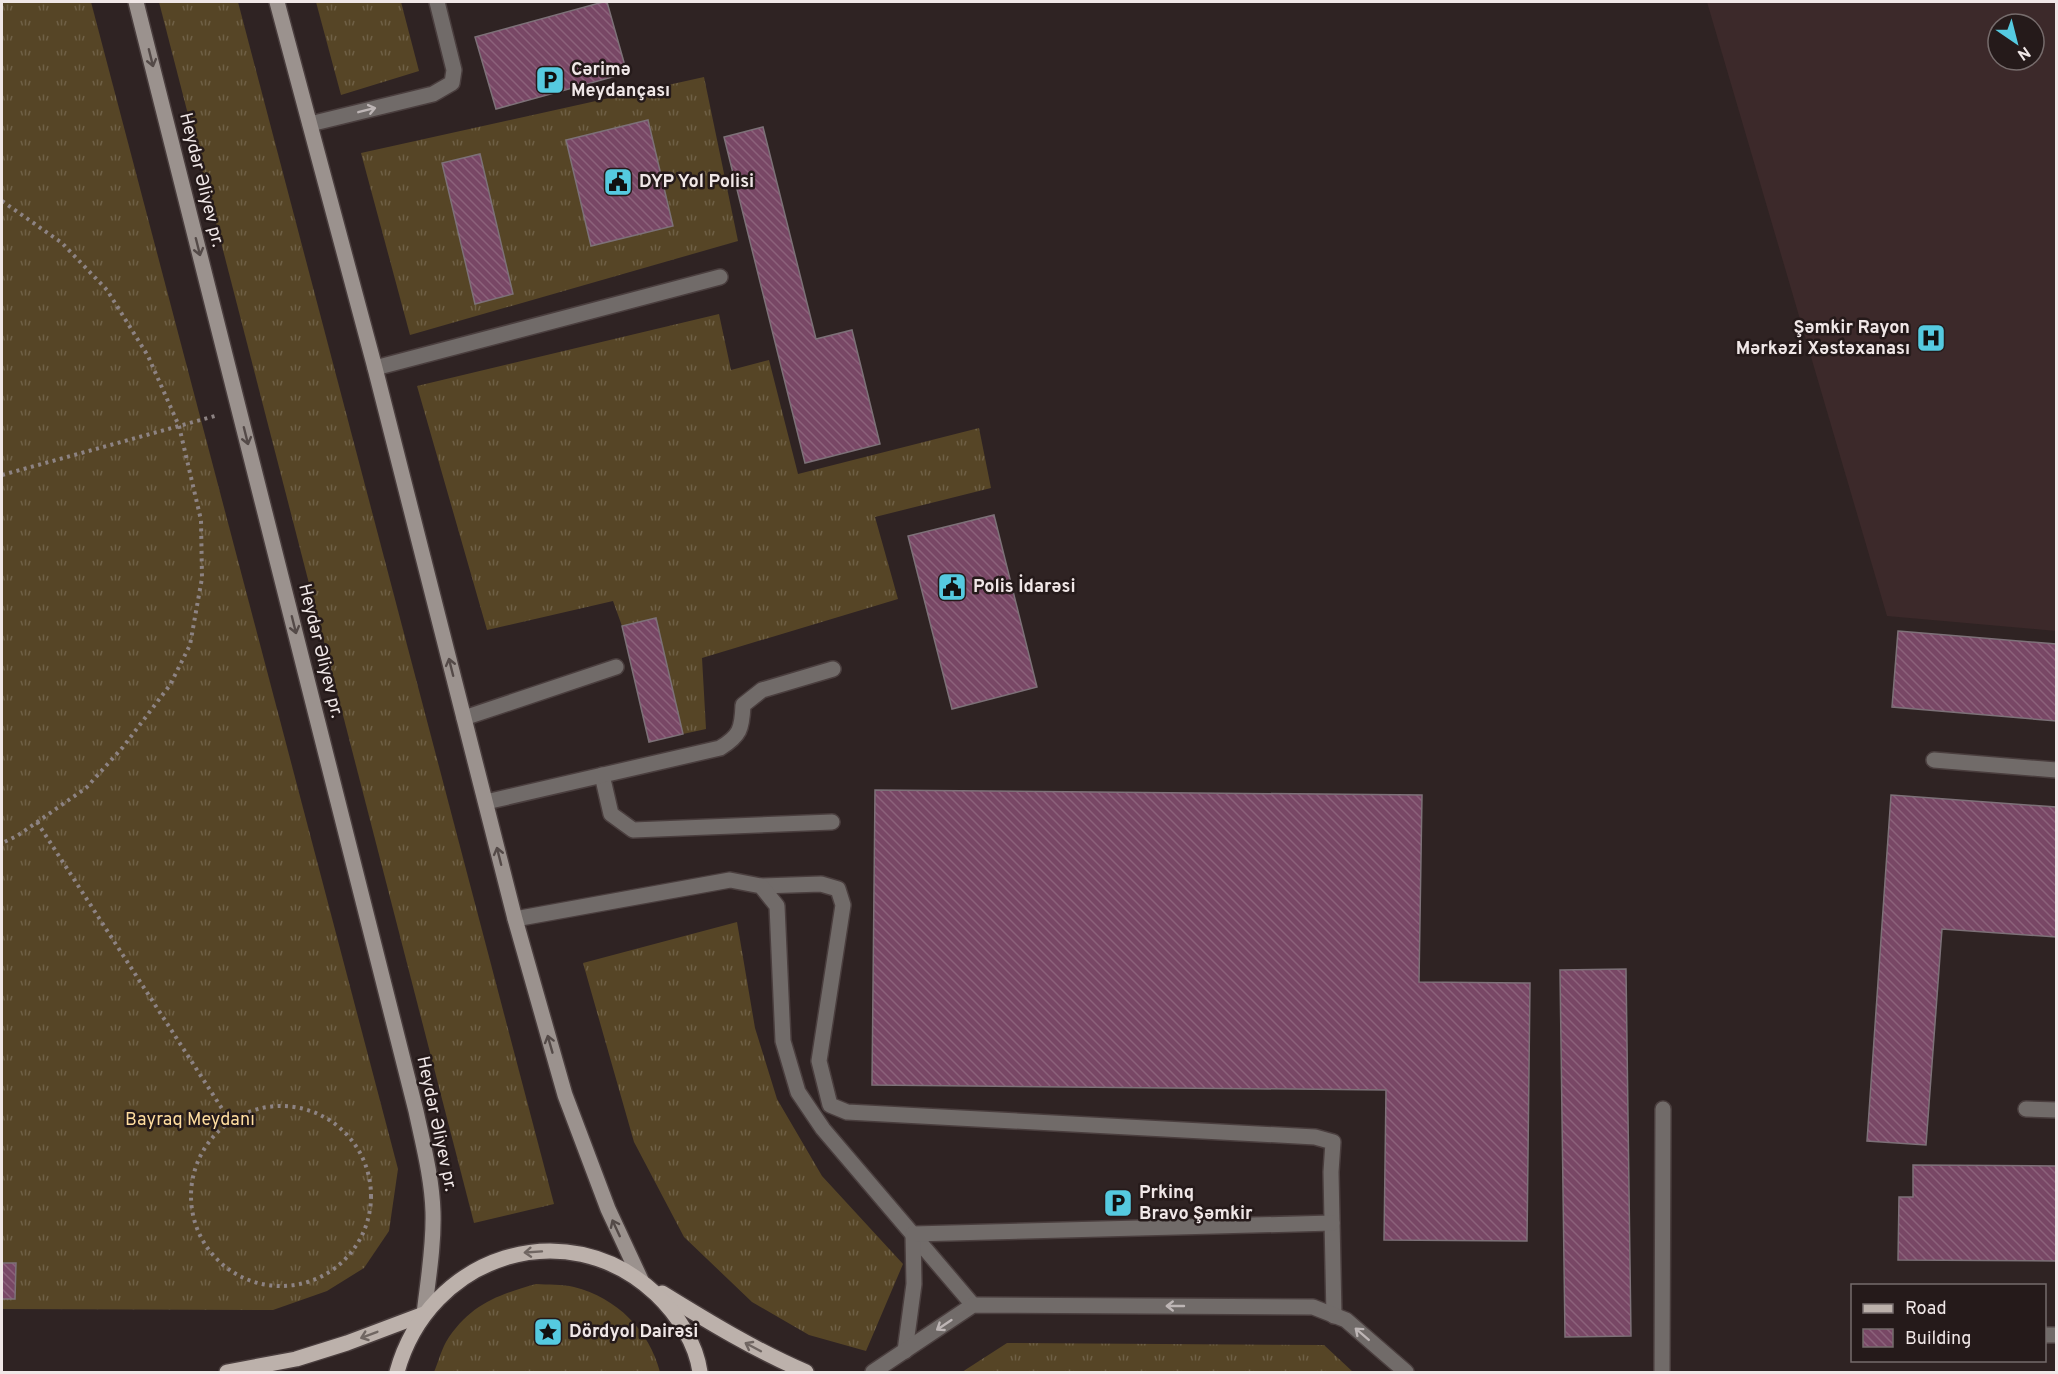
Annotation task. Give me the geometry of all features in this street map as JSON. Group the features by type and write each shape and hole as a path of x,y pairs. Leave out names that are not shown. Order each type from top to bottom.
{"main road":[{"name":"Heydər Əliyev pr.","path":"136,2 416,1111 430,1182 433,1212 433,1248 424,1314"},
{"path":"278,2 375,368 515,919 565,1095 608,1209 641,1280 667,1305 687,1334 700,1372"},
{"path":"397,1372 408,1341 424,1314 452,1285 487,1263 526,1252 566,1251 606,1261 723,1331 769,1356 806,1372"},
{"path":"228,1372 306,1356 424,1314"}],"lane":[{"path":"310,124 434,94 452,83 454,70 437,2"},
{"path":"375,368 720,277"},
{"path":"464,718 616,667"},
{"path":"486,802 720,748 735,739 742,724 743,705 762,690 833,669"},
{"path":"1934,760 2056,770"},
{"path":"602,775 611,814 633,830 832,822"},
{"path":"515,919 730,880 761,886 821,884 838,889 843,906 819,1061 830,1105 847,1112 858,1113 1316,1137 1333,1142 1334,1316"},
{"path":"761,886 777,906 783,1041 798,1092 823,1129 973,1305"},
{"path":"1662,1372 1663,1109"},
{"path":"2026,1109 2056,1110"},
{"path":"913,1234 1332,1223"},
{"path":"905,1351 914,1284 913,1234"},
{"path":"873,1372 973,1305 1313,1307 1346,1320 1406,1372"}],"path":[{"path":"2,201 62,243 107,290 148,356 179,426 201,520 202,578 190,645 170,685 123,747 86,788 17,836 2,843"},
{"path":"2,475 239,409"},
{"path":"37,822 230,1121"},
{"path":"276,1105 301,1107 324,1116 344,1130 359,1150 369,1172 371,1196 368,1221 358,1244 342,1262 321,1276 298,1285 274,1286 249,1280 228,1269 210,1252 197,1231 191,1207 192,1183 199,1159 212,1138 230,1121 252,1110 276,1105"}],"shaded area":[{"name":"Şəmkir Rayon Mərkəzi Xəstəxanası","path":"1707,2 2056,2 2056,631 1887,616"}],"green space":[{"name":"Bayraq Meydanı","path":"2,2 91,2 398,1169 389,1231 364,1268 327,1291 273,1310 2,1309"},
{"path":"159,2 238,2 554,1204 474,1223"},
{"path":"316,2 401,2 419,71 341,95"},
{"path":"704,77 738,241 410,335 361,153"},
{"path":"719,314 731,370 769,360 798,474 979,428 991,488 875,517 898,599 702,658 706,729 683,734 656,619 622,626 613,601 487,630 417,386"},
{"path":"737,922 755,1028 777,1099 822,1176 903,1264 866,1351 809,1335 752,1302 684,1237 634,1142 583,963"},
{"name":"Dördyol Dairəsi","path":"536,1284 574,1287 590,1292 617,1308 629,1318 648,1343 660,1372 434,1372 446,1342 474,1310 496,1297"},
{"path":"1007,1343 1324,1345 1353,1372 962,1372"}],"building":[{"path":"607,2 627,73 496,109 475,37"},
{"path":"648,120 673,226 591,246 566,140"},
{"path":"763,127 816,339 852,330 880,444 805,463 724,137"},
{"path":"480,154 513,294 475,304 442,163"},
{"path":"994,515 1037,687 952,709 908,536"},
{"path":"656,618 683,734 649,742 622,626"},
{"path":"1898,631 2056,644 2056,721 1892,707"},
{"path":"875,790 1422,795 1419,982 1530,983 1527,1241 1384,1240 1386,1090 872,1085"},
{"path":"1891,795 2056,807 2056,937 1942,929 1926,1145 1867,1141"},
{"path":"1626,969 1631,1336 1565,1337 1560,970"},
{"path":"1913,1165 2056,1166 2056,1261 1898,1260 1899,1197 1913,1197"},
{"path":"2,1263 16,1263 15,1299 2,1299"}],"place":[{"name":"Cərimə Meydançası","path":"550,80"},
{"name":"DYP Yol Polisi","path":"618,182"},
{"name":"Şəmkir Rayon Mərkəzi Xəstəxanası","path":"1931,338"},
{"name":"Polis İdarəsi","path":"952,587"},
{"name":"Prkinq Bravo Şəmkir","path":"1118,1203"},
{"name":"Dördyol Dairəsi","path":"548,1332"}]}
